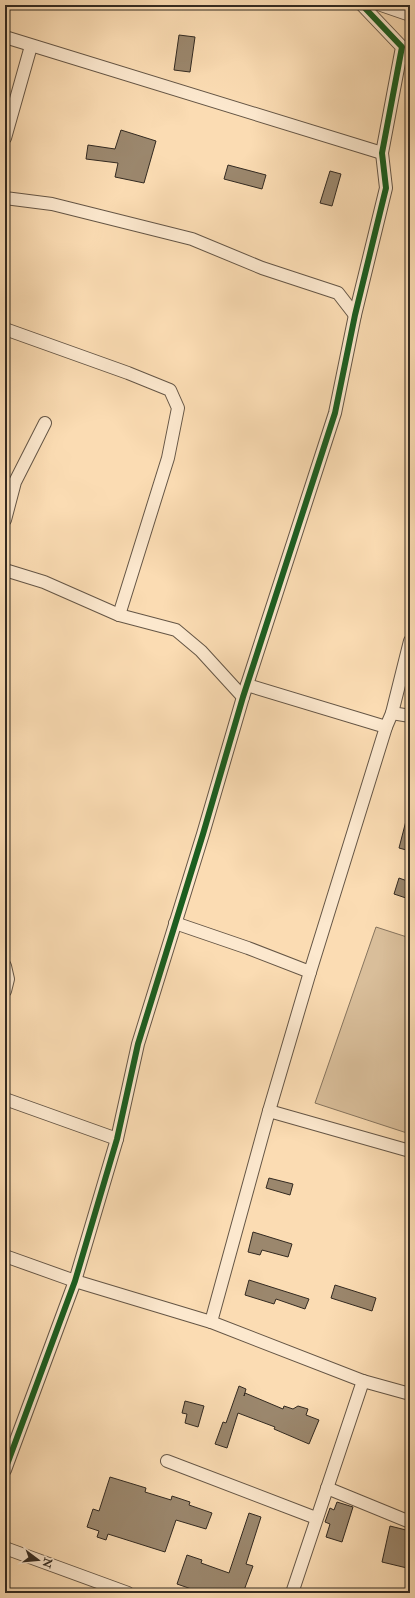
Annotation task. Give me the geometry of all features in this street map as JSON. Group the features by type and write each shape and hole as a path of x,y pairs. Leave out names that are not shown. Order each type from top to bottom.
{"street":[{"path":"5,1470 76,1281 117,1139 138,1044 204,834 243,697 335,413 355,315 386,188 382,153 402,47 362,5"},
{"path":"381,5 410,15"},
{"path":"5,37 382,153"},
{"path":"5,138 31,46"},
{"path":"5,198 52,204 192,238 262,268 338,292 355,315"},
{"path":"5,329 128,373 170,390 178,408 168,458 119,614"},
{"path":"5,520 15,482 45,423"},
{"path":"5,570 44,582 119,614 176,630 201,651 243,697"},
{"path":"211,1322 269,1111 310,972 386,727 392,713 410,641"},
{"path":"247,685 386,727"},
{"path":"392,713 410,716"},
{"path":"175,923 248,948 310,972"},
{"path":"5,966 8,979 5,991"},
{"path":"5,1100 117,1139"},
{"path":"269,1111 410,1151"},
{"path":"5,1256 76,1281 211,1322 363,1380 410,1394"},
{"path":"292,1593 363,1380"},
{"path":"167,1461 316,1518"},
{"path":"327,1488 410,1522"},
{"path":"5,1548 128,1593"}],"shaded area":[{"path":"376,927 410,938 410,1134 315,1103"}],"building":[{"path":"179,35 195,37 190,72 174,70"},
{"path":"121,130 156,141 144,183 115,177 118,163 86,159 88,145 115,149"},
{"path":"228,165 266,175 262,189 224,179"},
{"path":"330,171 341,174 332,206 320,203"},
{"path":"407,817 410,817 410,851 399,848"},
{"path":"399,878 410,882 406,898 394,894"},
{"path":"269,1178 293,1184 290,1195 266,1188"},
{"path":"253,1232 292,1244 288,1257 262,1250 260,1255 248,1252"},
{"path":"249,1280 309,1299 305,1309 276,1299 274,1304 245,1295"},
{"path":"335,1285 376,1298 372,1311 331,1298"},
{"path":"239,1386 246,1389 244,1396 245,1393 283,1409 284,1406 293,1409 298,1406 308,1409 306,1415 319,1420 309,1444 274,1429 275,1427 238,1413 227,1448 215,1444 223,1422 226,1423"},
{"path":"185,1401 204,1406 198,1427 185,1423 187,1414 182,1413"},
{"path":"110,1477 146,1488 145,1492 171,1500 172,1496 190,1502 189,1505 212,1513 206,1529 176,1520 165,1552 108,1534 106,1540 97,1537 99,1531 87,1527 93,1509 99,1511"},
{"path":"337,1502 353,1507 342,1542 326,1537 330,1524 325,1522 330,1508 334,1510"},
{"path":"249,1513 261,1517 246,1564 253,1566 243,1593 203,1593 177,1584 187,1555 202,1560 201,1563 229,1573"},
{"path":"390,1526 410,1531 410,1556 407,1568 382,1562"}],"cycle path":[{"path":"5,1470 75,1281 117,1139 138,1044 203,834 243,697 335,413 355,315 386,188 382,153 402,47 362,5"}]}
